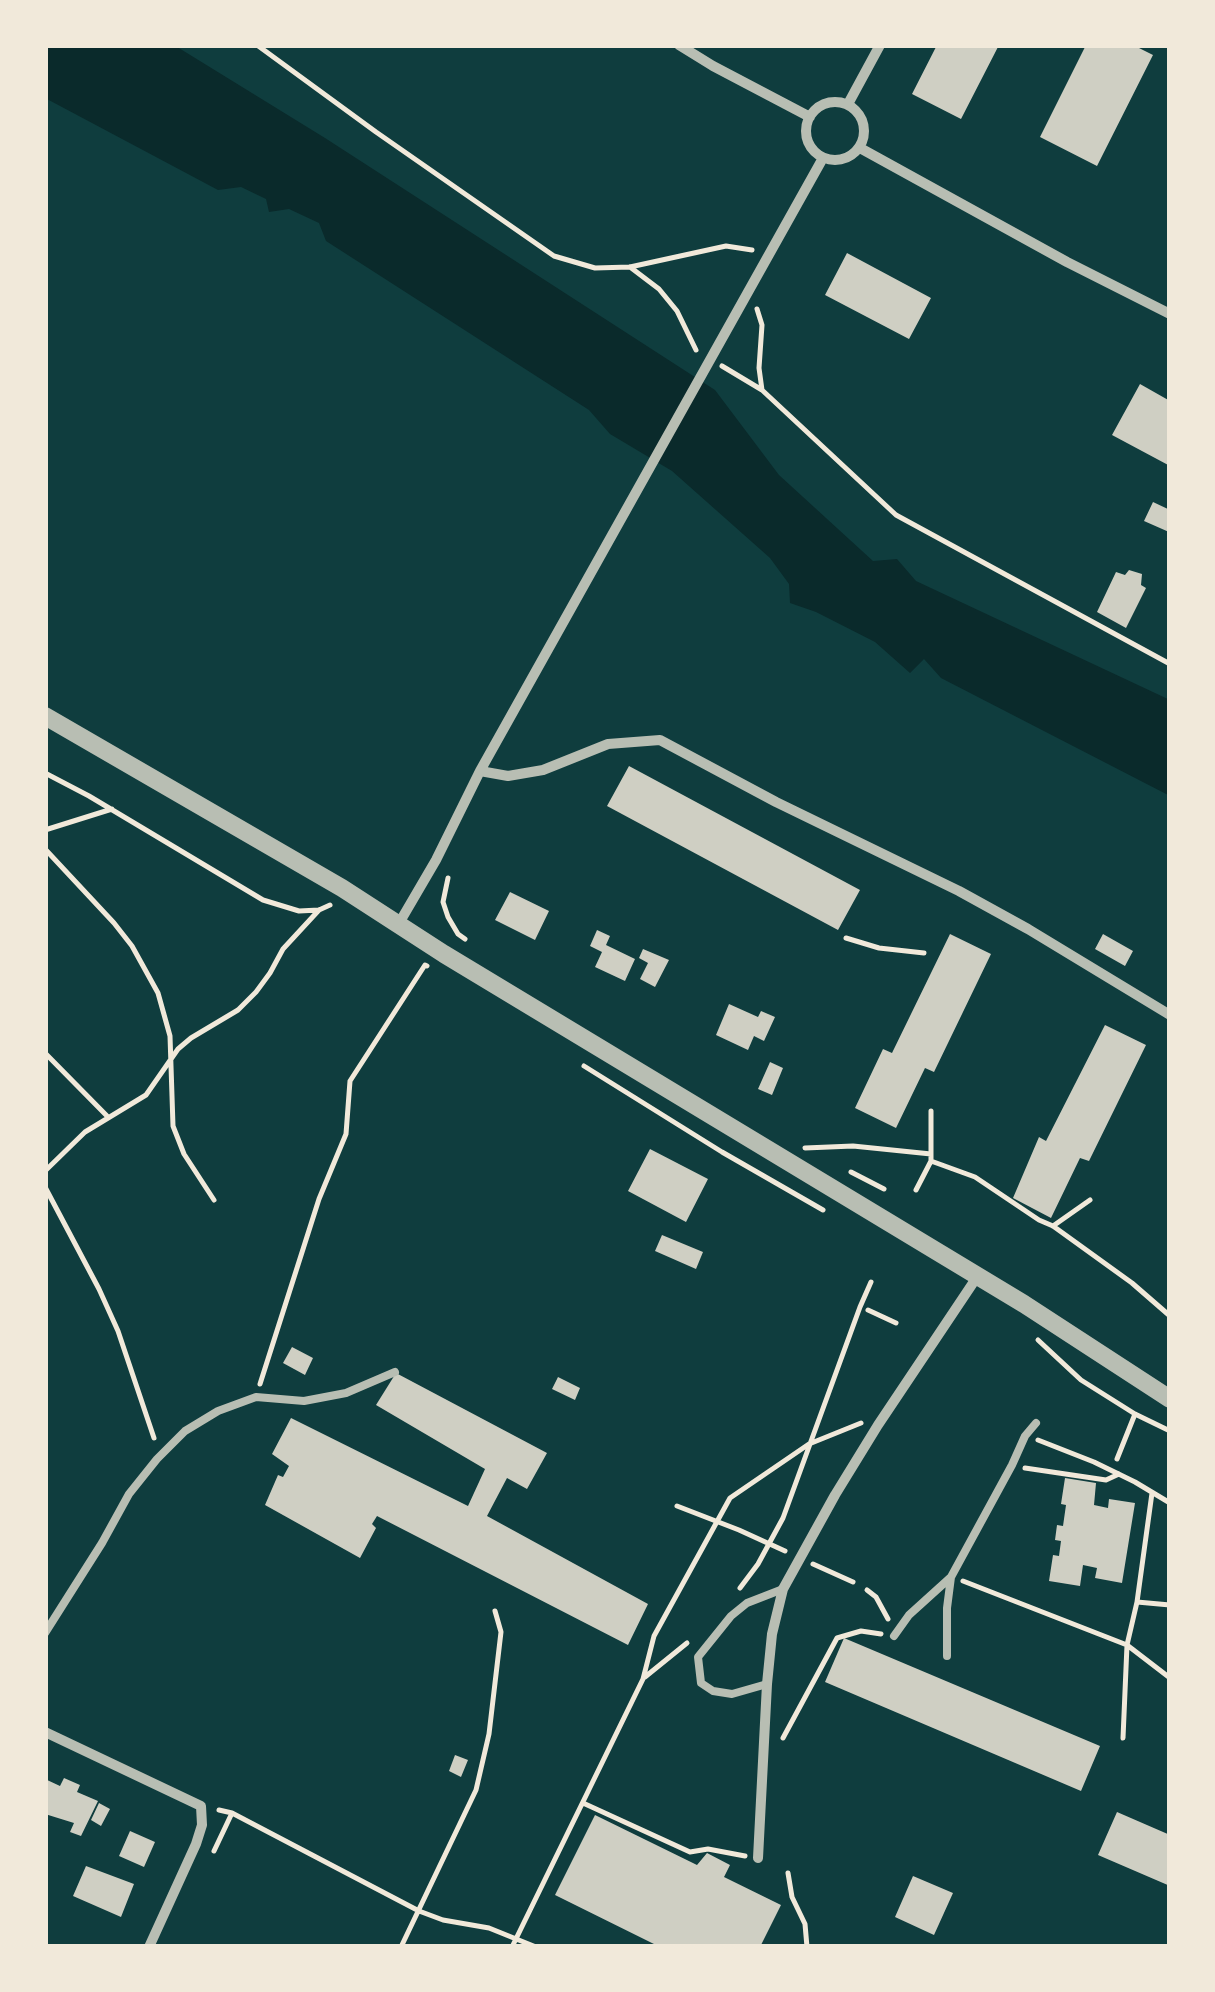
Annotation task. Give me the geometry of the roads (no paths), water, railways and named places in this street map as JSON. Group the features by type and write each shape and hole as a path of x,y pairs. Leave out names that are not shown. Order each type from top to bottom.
{"street":[{"path":"679,45 810,117"},
{"path":"848,104 880,45"},
{"path":"827,102 848,104 862,118 864,138 860,148 843,160 823,158 808,144 810,117 827,102"},
{"path":"860,148 1170,314"},
{"path":"398,925 823,158"},
{"path":"45,716 342,888 1024,1304 1170,1399"},
{"path":"480,772 508,776 544,770 608,744 660,740 776,802 959,891 1170,1015"},
{"path":"758,1858 767,1684 772,1634 783,1589 835,1494 977,1277"},
{"path":"45,1732 200,1806 202,1825 196,1844 150,1947"}],"lane":[{"path":"45,1633 130,1494 160,1455 185,1431 218,1411 256,1396 304,1400 332,1396 395,1372"},
{"path":"894,1636 909,1615 950,1576 1025,1436 1036,1423"},
{"path":"947,1656 950,1576"},
{"path":"767,1684 732,1694 713,1691 701,1683 698,1657 731,1616 747,1603 783,1589"}],"water":[{"path":"45,45 174,45 715,390 779,475 873,561 897,559 916,581 1170,700 1170,796 941,678 924,659 910,673 875,642 790,603 789,584 770,558 672,471 610,434 589,410 326,241 319,223 289,209 269,212 266,199 241,187 218,190 45,98"}]}
